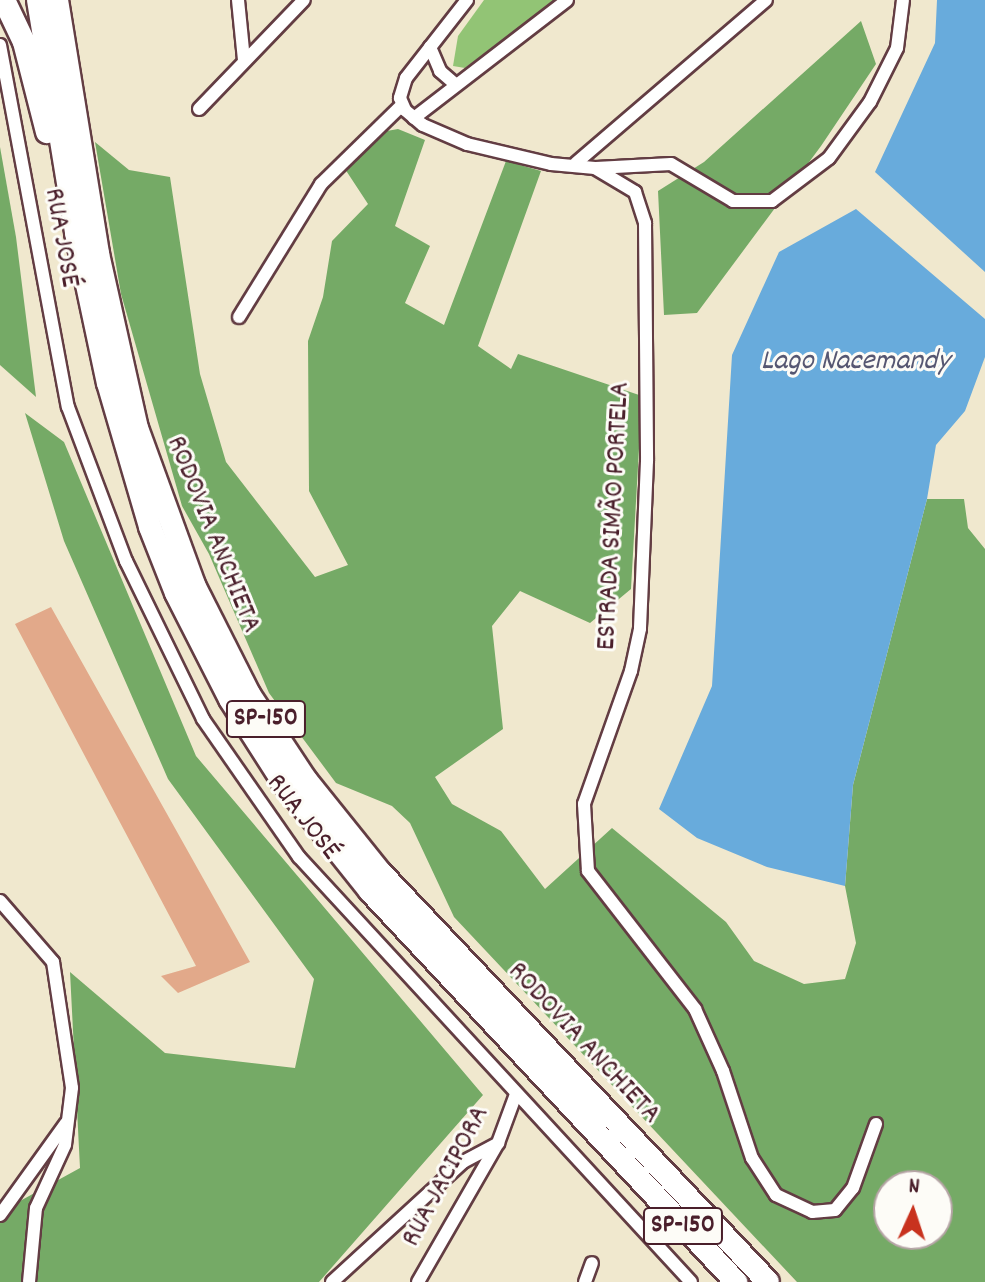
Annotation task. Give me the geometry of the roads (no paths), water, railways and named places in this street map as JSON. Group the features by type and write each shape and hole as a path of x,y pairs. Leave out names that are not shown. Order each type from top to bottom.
{"highway":[{"path":"4,0 24,42 76,233"},
{"name":"RODOVIA ANCHIETA","path":"38,0 76,233 108,383 150,527 176,593 252,736 370,891 736,1282"},
{"name":"RODOVIA ANCHIETA","path":"57,0 100,267 137,428 194,585 249,694 306,780 380,872 768,1282"}],"street":[{"path":"238,0 244,60"},
{"path":"199,109 304,0"},
{"path":"239,317 321,184 401,106 406,78 467,0"},
{"path":"414,118 567,0"},
{"path":"576,163 766,0"},
{"path":"595,168 671,164 733,201 772,201 829,158 870,102 897,48 903,0"},
{"name":"RUA JOSÉ","path":"0,45 68,407 126,561 203,719 263,811 374,942 691,1282"},
{"path":"430,47 440,71 456,85"},
{"name":"ESTRADA SIMÃO PORTELA","path":"401,106 441,134 510,156 595,168 623,181 642,206 647,461 640,629 631,671 584,804 584,858 595,883 695,1009 723,1071 752,1158 776,1195 812,1212 835,1210 853,1188 876,1124"},
{"path":"0,901 53,962 71,1110 65,1145 36,1208 29,1282"},
{"name":"RUA JACIPORA","path":"418,1282 498,1143 516,1094"},
{"path":"0,1215 57,1138 71,1110"},
{"path":"332,1282 463,1162 498,1143"},
{"path":"585,1282 592,1263"}],"water":[{"name":"Lago Nacemandy","path":"937,0 985,0 985,272 875,172 935,43"},
{"name":"Lago Nacemandy","path":"856,209 985,319 985,357 965,411 936,445 927,499 853,785 845,886 767,867 697,838 659,809 712,686 732,355 779,252"}]}
